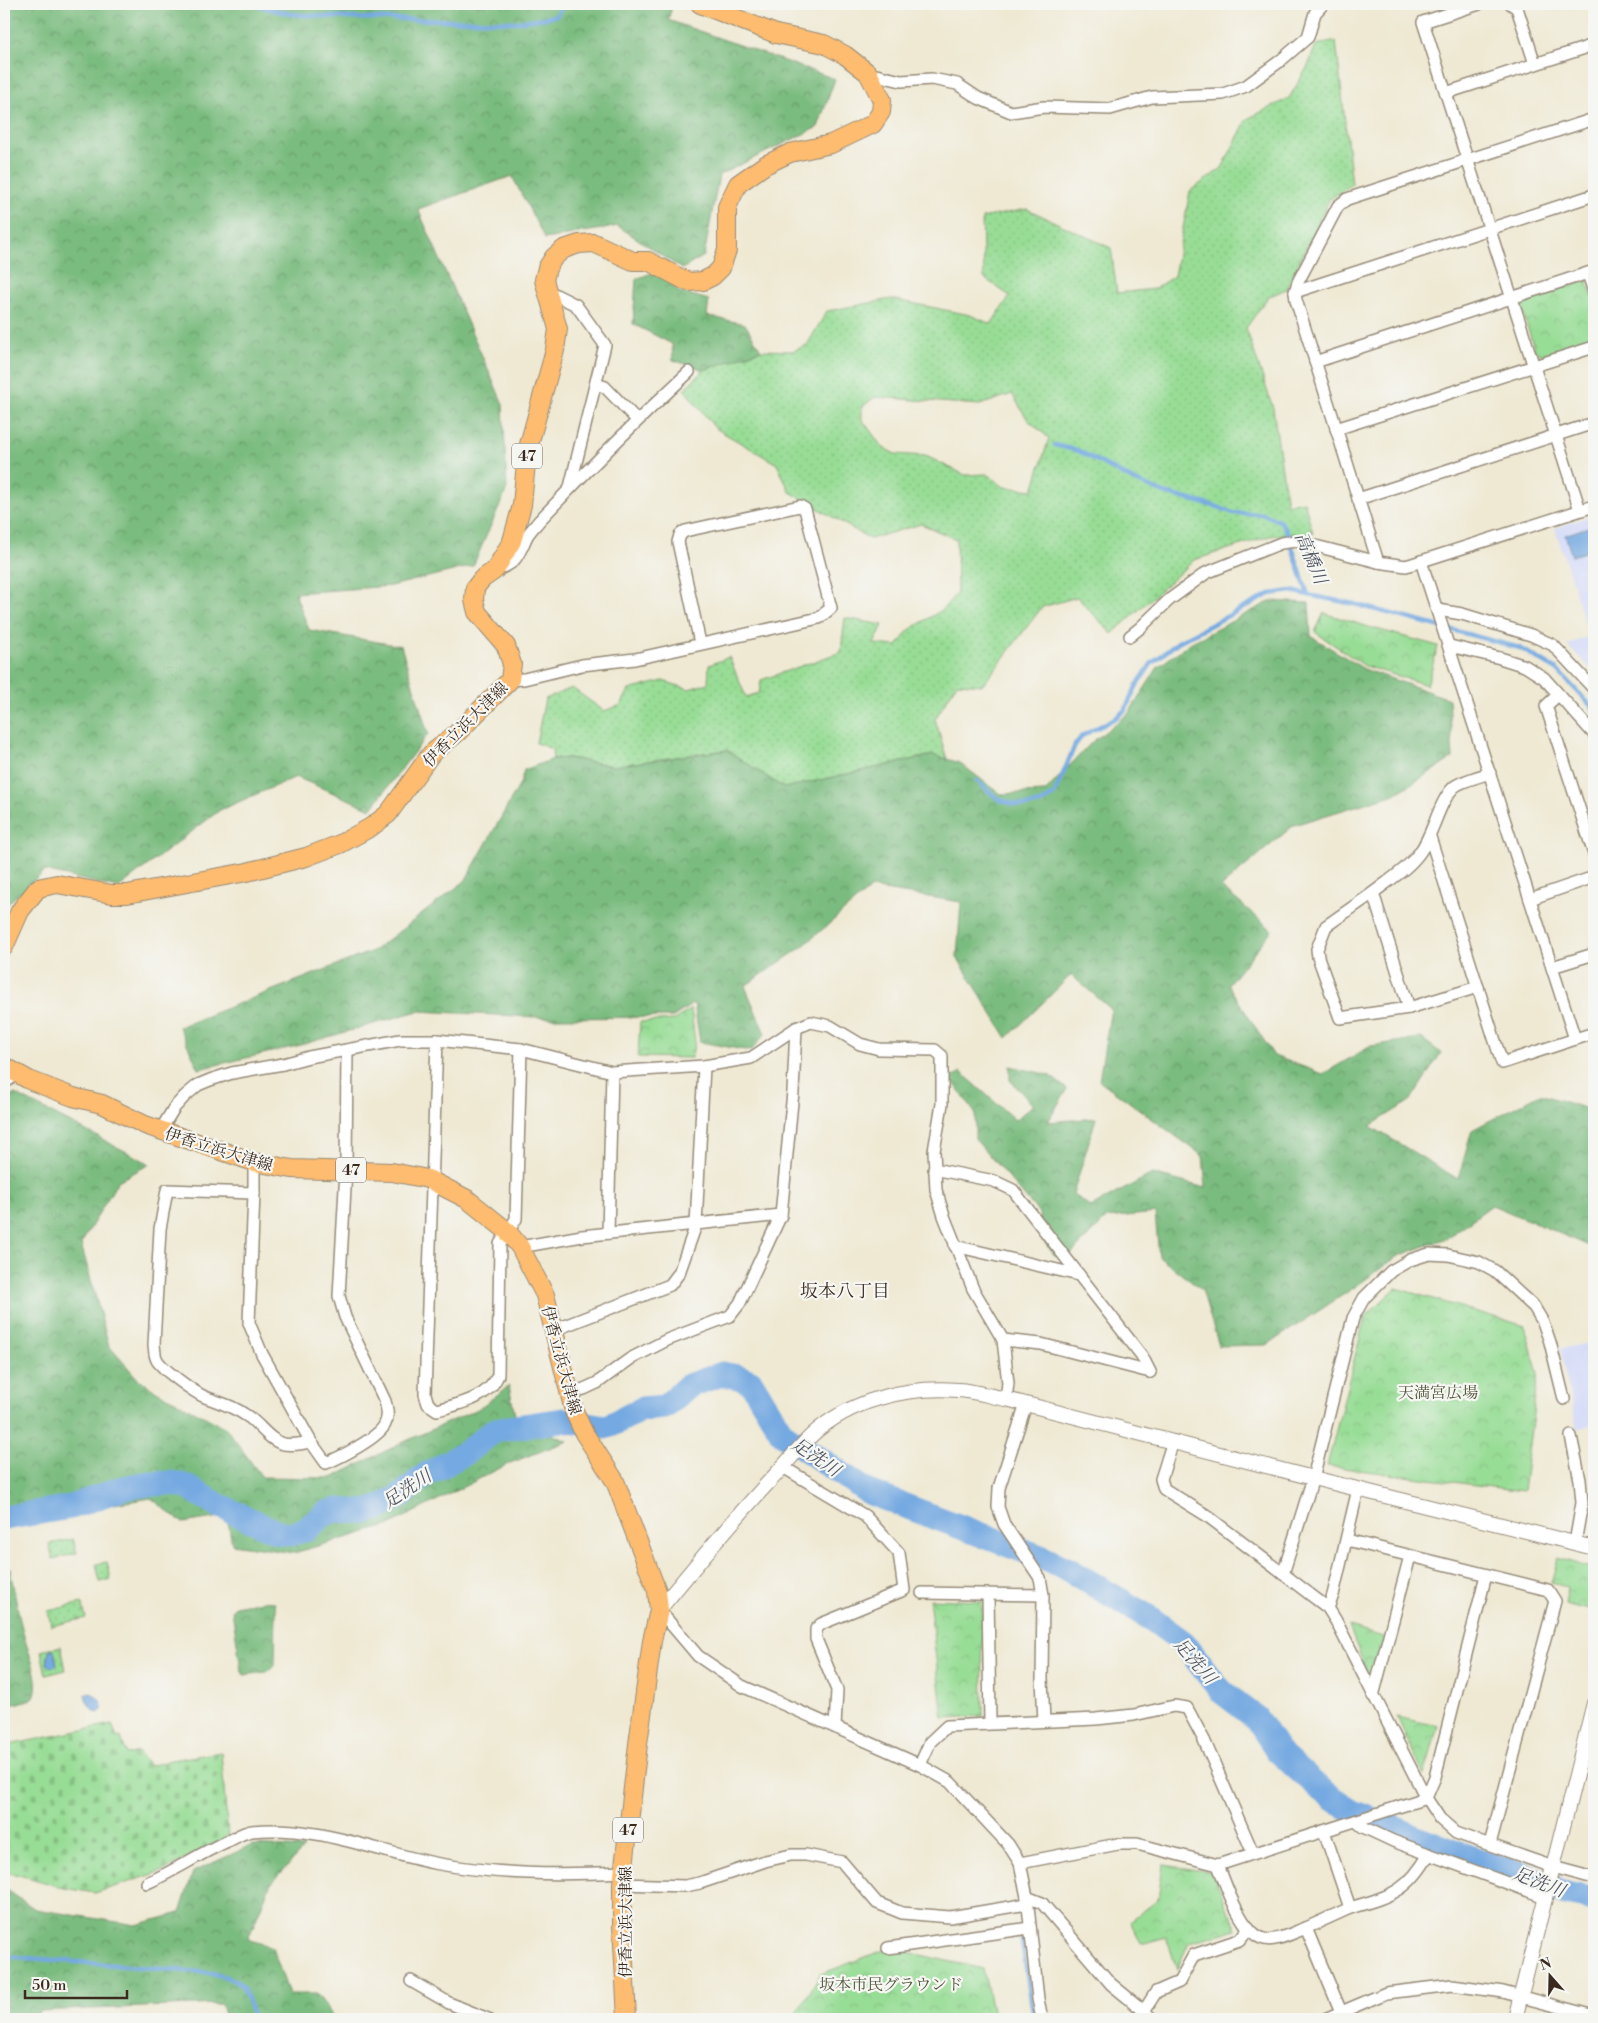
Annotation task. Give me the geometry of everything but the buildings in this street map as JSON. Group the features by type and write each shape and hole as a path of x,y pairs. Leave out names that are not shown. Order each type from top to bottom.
{"main road":[{"name":"伊香立浜大津線","path":"4,947 20,911 38,888 56,884 112,894 127,894 247,872 306,857 340,844 371,827 388,814 431,754 457,733 510,680 512,664 506,646 482,621 477,612 474,600 475,588 482,579 495,570 512,541 522,505 527,452 556,350 558,329 544,280 547,268 554,257 564,249 579,244 594,243 633,261 648,261 688,282 703,281 713,276 721,268 727,250 727,207 738,184 764,166 790,153 831,144 874,124 881,112 882,100 868,73 845,55 824,44 776,34 700,4"},
{"name":"伊香立浜大津線","path":"8,1075 102,1104 145,1126 254,1162 292,1169 392,1172 433,1182 467,1199 507,1231 520,1247 545,1295 574,1412 584,1433 615,1480 657,1591 660,1610 652,1641 623,1878 622,1924 627,2019"}],"street":[{"path":"868,73 901,81 932,79 957,84 978,98 1010,112 1044,107 1110,109 1152,97 1223,94 1246,86 1308,37 1315,13 1323,4"},
{"path":"1479,4 1423,22 1580,510"},
{"path":"1511,4 1517,8 1535,64"},
{"path":"1446,93 1594,45"},
{"path":"1378,562 1296,300 1295,292 1298,282 1338,206 1347,199 1594,119"},
{"path":"1295,292 1594,195"},
{"path":"1315,362 1591,272 1594,292"},
{"path":"548,291 576,305 605,345 569,489"},
{"path":"1336,429 1594,347"},
{"path":"495,570 508,566 520,553 528,534 569,489 637,420 689,372"},
{"path":"596,384 605,387 637,420"},
{"path":"1358,499 1594,423"},
{"path":"510,680 524,679 582,665 635,659 819,618 831,608 805,509 800,506 685,531 680,535 678,542 700,643"},
{"path":"1130,636 1169,600 1206,573 1281,544 1296,541 1378,562 1406,566 1594,506"},
{"path":"1421,561 1575,1039"},
{"path":"1440,616 1462,614 1531,635 1553,645 1594,690"},
{"path":"1448,642 1525,666 1544,678 1594,734"},
{"path":"1558,695 1546,706 1594,854"},
{"path":"1478,987 1410,1008 1340,1018 1318,957 1317,949 1326,926 1408,866 1430,837 1445,800 1455,786 1490,773"},
{"path":"1430,837 1502,1062 1594,1033"},
{"path":"1530,899 1594,877"},
{"path":"1373,893 1410,1008"},
{"path":"1552,967 1594,954"},
{"path":"160,1131 174,1108 198,1085 232,1073 400,1040 437,1040 522,1049 612,1072 704,1066 751,1058 796,1028 811,1022 830,1026 860,1044 879,1049 935,1050 942,1056 942,1104 934,1151 936,1190 955,1246 973,1289 1003,1340 1008,1382 1006,1398"},
{"path":"569,1393 597,1383 630,1359 667,1340 730,1316 740,1303 781,1215 793,1092 796,1028"},
{"path":"437,1040 425,1394 428,1404 437,1410 482,1395 495,1383 498,1375 500,1244 516,1219 522,1049"},
{"path":"254,1162 249,1323 262,1354 311,1442 326,1463 341,1457 382,1430 388,1413 385,1401 340,1303 346,1170 347,1050"},
{"path":"554,1330 670,1285 678,1273 696,1225 704,1066"},
{"path":"608,1233 612,1072"},
{"path":"934,1169 994,1181 1013,1190 1142,1356 1150,1372 1041,1344 1003,1340"},
{"path":"254,1193 167,1190 160,1229 154,1345 156,1358 160,1364 189,1388 204,1397 225,1403 237,1409 251,1418 270,1436 284,1444 311,1442"},
{"path":"520,1247 582,1236 781,1215"},
{"path":"955,1246 1079,1275"},
{"path":"1283,1574 1314,1478 1353,1318 1364,1298 1391,1271 1410,1260 1429,1254 1448,1255 1495,1271 1534,1307 1554,1341 1564,1399"},
{"path":"1042,2019 1027,1900 1020,1863 1008,1844 950,1782 920,1765 742,1686 698,1656 660,1610 719,1535 813,1434 838,1415 866,1402 893,1394 922,1389 958,1390 1006,1398 1594,1548"},
{"path":"1026,1404 999,1488 998,1507 1004,1524 1040,1578 1043,1595 1042,1679 1044,1722"},
{"path":"1571,1436 1580,1480 1582,1503 1575,1543"},
{"path":"1172,1441 1161,1479 1164,1490 1206,1515 1328,1608 1426,1798 1440,1819 1456,1832 1490,1844 1552,1872 1594,1878"},
{"path":"784,1466 866,1516 899,1553 904,1590 821,1624 816,1630 816,1639 837,1690 835,1727"},
{"path":"1328,1608 1333,1596 1358,1489"},
{"path":"1347,1540 1548,1590 1555,1601 1490,1844"},
{"path":"1373,1696 1410,1556"},
{"path":"1020,1863 1118,1844 1137,1844 1218,1865 1426,1798 1435,1777 1486,1574"},
{"path":"922,1592 1043,1595"},
{"path":"988,1594 990,1723"},
{"path":"1514,2019 1594,1703"},
{"path":"920,1765 930,1742 946,1726 1044,1722 1134,1715 1174,1706 1186,1708 1204,1740 1253,1853"},
{"path":"1359,1820 1363,1827 1429,1854 1546,1894"},
{"path":"147,1883 168,1874 224,1843 253,1831 296,1831 336,1838 401,1856 489,1871 579,1874 685,1886 774,1859 791,1855 806,1855 842,1862 877,1903 902,1913 950,1917 1027,1900 1042,1903 1111,1984 1148,2015 1156,1992 1179,1982 1194,1955 1239,1940 1249,1928"},
{"path":"1324,1831 1350,1908"},
{"path":"1218,1865 1233,1902 1249,1928 1261,1938 1274,1939 1306,1928 1350,1908 1380,1899 1404,1887 1418,1874 1429,1854"},
{"path":"888,1948 1030,1928"},
{"path":"1306,1928 1342,2015"},
{"path":"411,1981 449,2002 488,2019"},
{"path":"1325,2019 1342,2015 1386,1993 1422,1987 1452,1985 1520,1996 1594,2016"}],"shaded area":[{"path":"1594,515 1594,672 1567,645 1589,636 1555,528"},
{"path":"1594,1342 1594,1424 1577,1429 1560,1349"}],"green space":[{"path":"4,4 673,4 668,20 835,79 818,127 719,175 704,256 682,269 618,226 545,239 512,176 418,209 503,404 507,489 473,566 391,586 295,593 309,630 401,646 428,734 371,809 296,777 220,810 118,888 45,871 4,907"},
{"path":"1336,41 1352,184 1329,200 1286,289 1268,297 1246,328 1273,408 1287,504 1304,501 1313,533 1270,536 1194,560 1112,634 1077,597 1042,607 983,685 957,683 935,719 947,759 933,755 784,788 726,750 613,766 569,758 553,759 552,749 536,743 545,699 572,688 604,711 621,705 629,690 663,681 689,689 708,683 709,665 729,657 746,697 759,693 761,680 841,652 845,618 883,625 874,644 897,646 909,630 942,610 957,593 956,539 921,524 870,539 790,492 777,464 715,428 684,389 704,370 761,350 793,351 807,345 827,311 891,299 970,315 991,324 1010,296 984,278 982,218 1027,209 1111,248 1117,293 1154,289 1174,276 1190,191 1222,168 1247,119 1289,98 1308,66 1316,45","holes":["1012,394 1028,420 1049,438 1033,490 1004,487 987,474 965,475 926,456 895,454 882,447 862,419 862,407 875,397 980,405"]},
{"path":"657,271 672,280 677,291 709,300 707,316 745,324 761,350 704,370 673,360 672,344 633,324 636,279"},
{"path":"1587,280 1594,302 1594,341 1546,357 1535,351 1522,310 1527,300"},
{"path":"1271,601 1309,603 1311,636 1364,669 1449,699 1453,758 1395,794 1294,825 1221,887 1272,930 1228,985 1274,1056 1323,1074 1371,1046 1421,1038 1441,1053 1410,1101 1370,1126 1458,1179 1472,1130 1540,1094 1594,1111 1594,1248 1492,1205 1447,1238 1398,1256 1267,1345 1219,1346 1202,1290 1159,1257 1155,1213 1107,1218 1069,1256 1054,1255 1042,1239 1039,1213 975,1139 975,1113 950,1078 961,1072 1015,1120 1033,1105 1010,1080 1010,1066 1049,1075 1067,1089 1048,1122 1096,1118 1073,1194 1091,1207 1152,1174 1206,1188 1203,1156 1099,1080 1111,1009 1071,975 1007,1038 957,957 961,902 871,888 802,947 745,986 765,1034 751,1051 700,1042 694,1003 673,1017 555,1018 418,1011 297,1046 199,1069 179,1027 375,950 465,881 520,784 524,770 553,759 569,758 613,766 727,750 784,788 933,755 960,763 1000,794 1045,792 1091,743 1129,713 1158,667 1190,643"},
{"path":"1324,613 1438,646 1427,685 1365,666 1315,632"},
{"path":"691,1009 695,1042 691,1058 638,1057 640,1022 674,1020"},
{"path":"15,1094 150,1164 118,1181 81,1244 109,1346 138,1379 158,1392 226,1428 262,1477 332,1478 406,1441 478,1409 509,1386 516,1420 568,1441 510,1463 387,1526 294,1553 232,1544 227,1516 183,1523 151,1498 76,1510 4,1528 4,1097"},
{"name":"天満宮広場","path":"1396,1288 1525,1326 1538,1374 1523,1491 1327,1466 1365,1317"},
{"path":"73,1539 77,1553 53,1559 49,1544"},
{"path":"1558,1558 1594,1569 1594,1611 1564,1604 1567,1587 1551,1583"},
{"path":"107,1562 111,1579 100,1582 96,1564"},
{"path":"4,1566 10,1568 20,1619 36,1677 36,1692 33,1699 4,1707"},
{"path":"929,1599 982,1601 983,1716 943,1718"},
{"path":"263,1601 274,1602 276,1609 275,1665 266,1672 244,1675 241,1670 232,1610 235,1606"},
{"path":"82,1603 86,1618 51,1626 48,1611"},
{"path":"1349,1627 1384,1637 1370,1680"},
{"path":"61,1646 66,1670 46,1675 41,1651"},
{"path":"1397,1717 1438,1726 1424,1776"},
{"path":"112,1724 117,1738 121,1737 127,1755 138,1752 149,1766 171,1760 221,1752 228,1836 163,1871 95,1893 64,1888 4,1872 4,1746"},
{"path":"252,1845 304,1848 270,1885 248,1939 272,1947 289,1994 317,1994 335,2019 225,2019 221,2004 38,2011 38,2019 4,2019 4,1888 35,1909 136,1925 180,1913 193,1872"},
{"path":"1163,1865 1213,1872 1236,1930 1189,1942 1177,1969 1166,1937 1141,1944 1130,1921 1158,1900"},
{"name":"坂本市民グラウンド","path":"889,1948 983,1969 994,2019 793,2019 821,1974"}],"water":[{"path":"1594,525 1594,549 1572,556 1565,535"},
{"path":"54,1650 57,1665 52,1668 47,1664 49,1651"},
{"path":"90,1692 102,1704 102,1710 98,1713 91,1708 86,1700 85,1694"}],"waterway":[{"path":"251,4 290,14 349,18 516,22 557,15 563,4"},
{"name":"高橋川","path":"1055,445 1079,451 1133,480 1164,493 1218,507 1233,513 1264,514 1281,522 1287,532 1308,595 1354,604 1520,648 1557,670 1594,709"},
{"path":"977,781 998,799 1025,806 1041,803 1054,795 1075,745 1082,736 1117,717 1125,710 1137,685 1151,664 1178,642 1270,594 1292,591 1308,595"},
{"name":"足洗川","path":"4,1518 71,1507 122,1488 170,1483 185,1486 220,1506 277,1532 290,1534 305,1530 325,1514 336,1510 364,1512 379,1508 403,1494 424,1476 465,1453 495,1430 564,1420 605,1427 642,1409 665,1407 688,1386 722,1374 738,1377 751,1382 782,1433 868,1492 1043,1558 1069,1570 1150,1618 1183,1642 1221,1691 1256,1718 1278,1751 1323,1792 1353,1812 1472,1859 1528,1876 1566,1894 1594,1900"},
{"path":"1021,1937 1034,2019"},
{"path":"4,1956 212,1973 235,1980 243,1987 254,2019"}],"district":[{"name":"坂本八丁目","path":"845,1291"}]}
